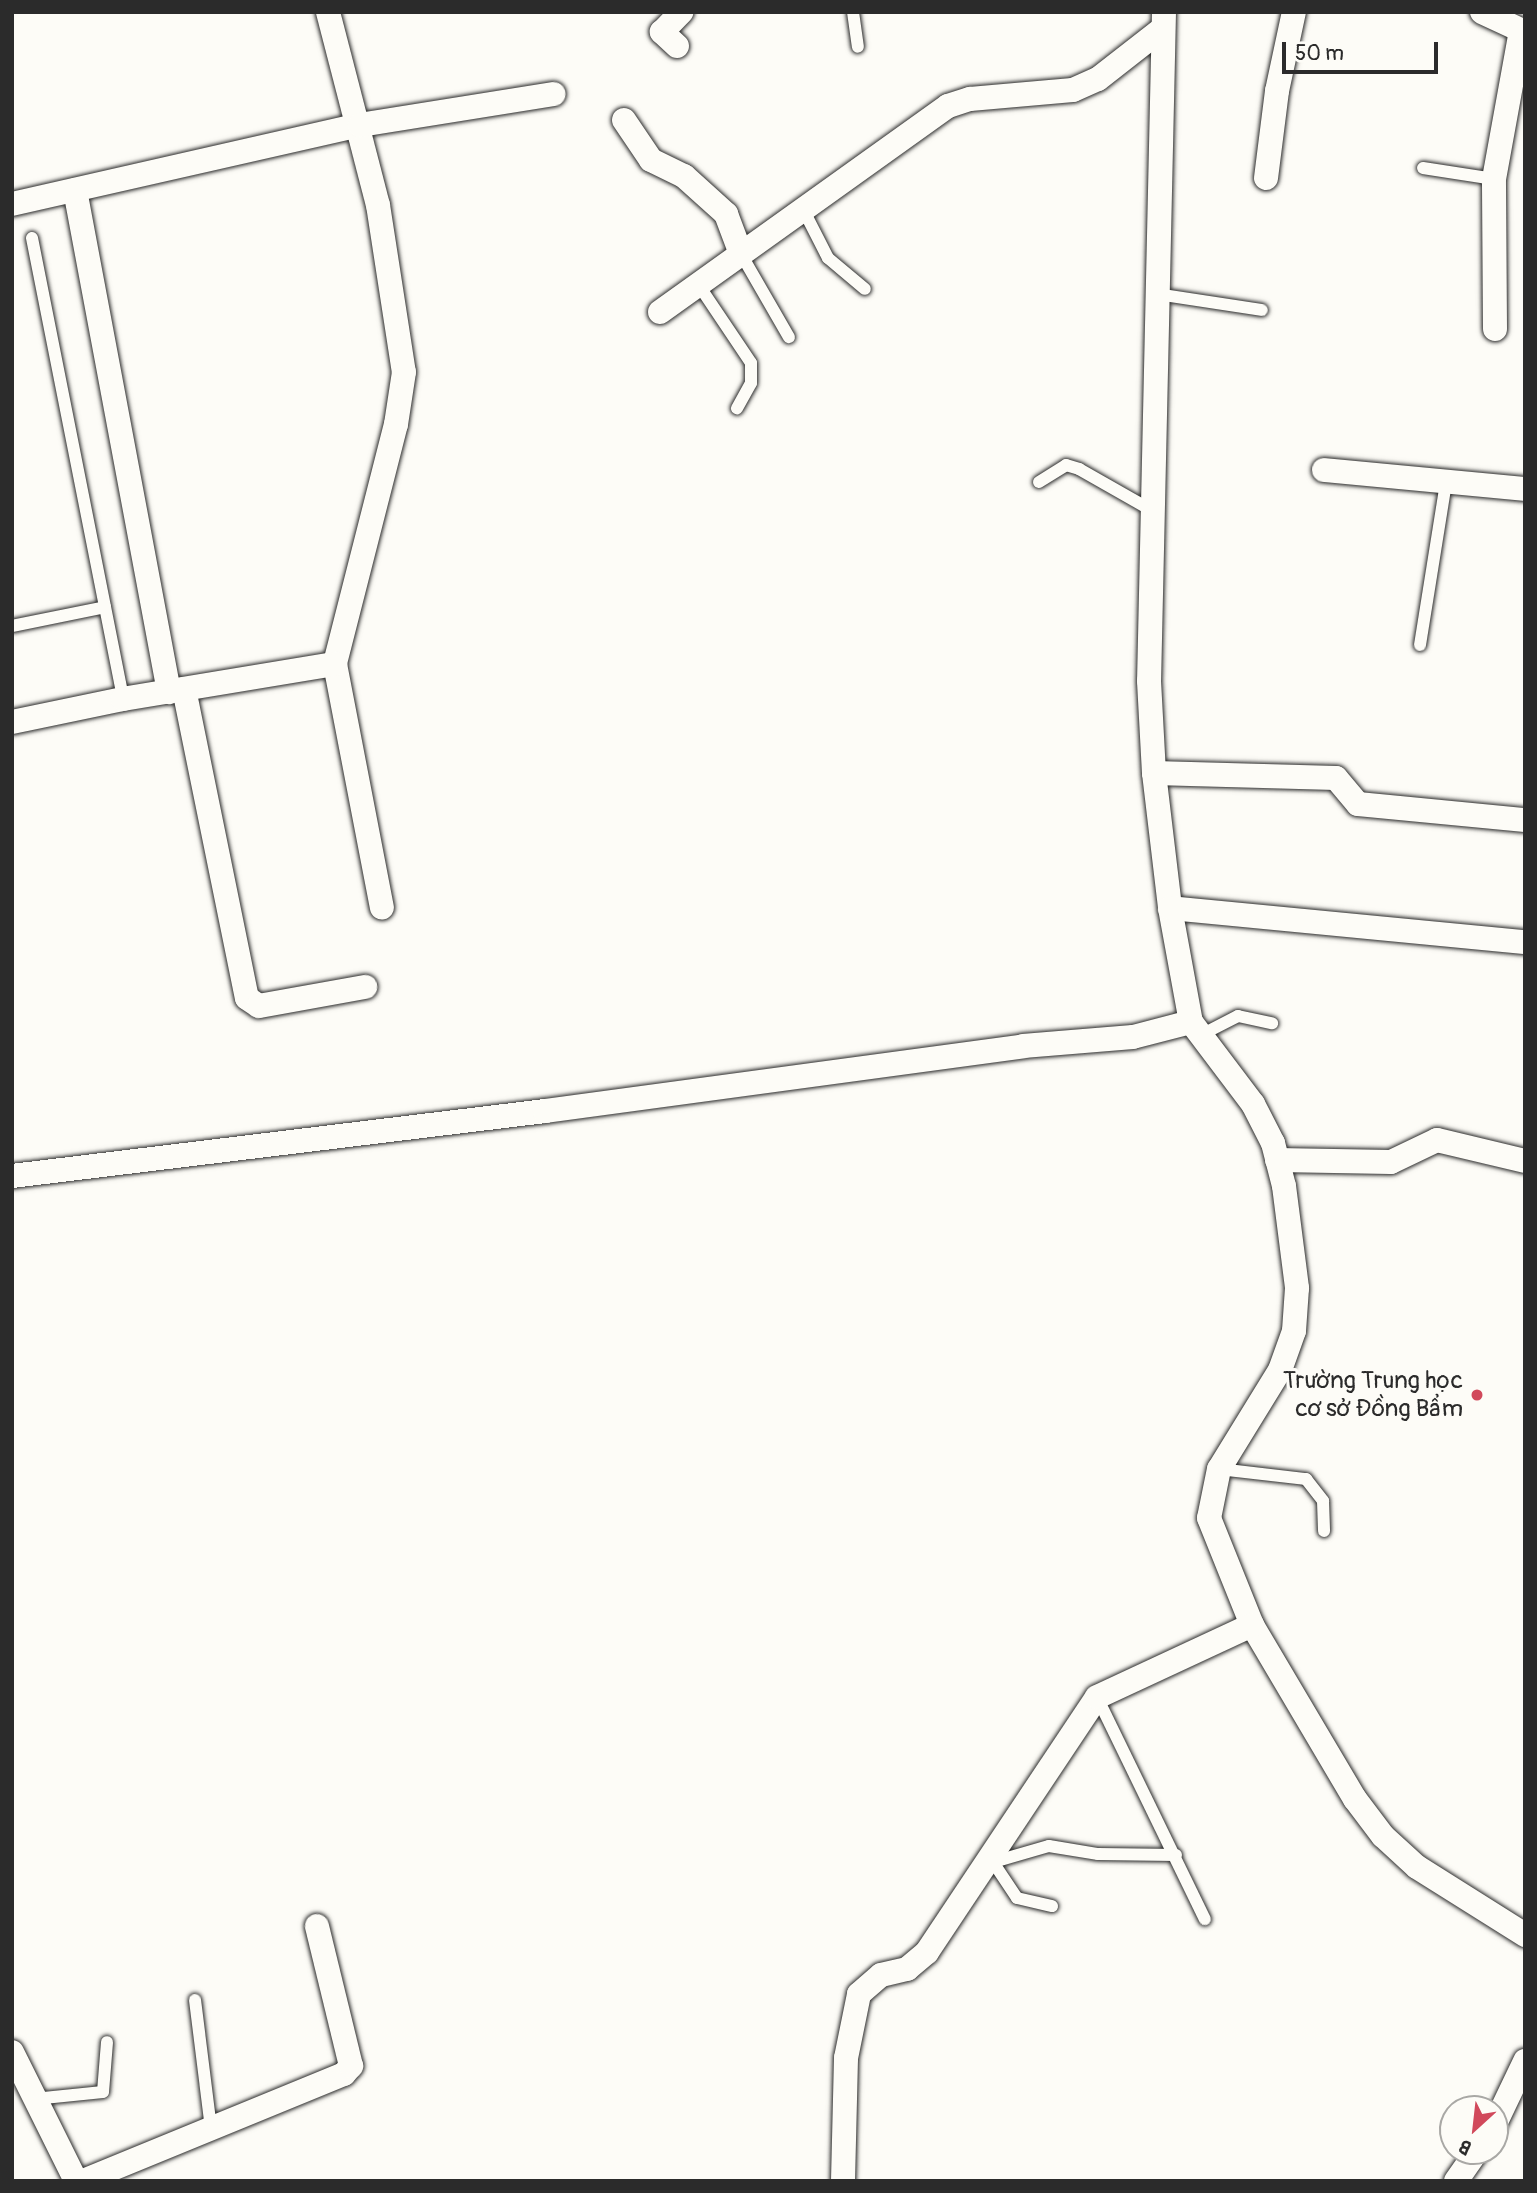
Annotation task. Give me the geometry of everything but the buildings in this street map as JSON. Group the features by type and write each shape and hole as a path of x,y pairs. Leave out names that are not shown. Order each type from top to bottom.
{"street":[{"path":"328,12 360,125 404,372 396,424 335,664 382,907"},
{"path":"677,47 662,32 681,12"},
{"path":"1266,178 1277,91 1294,12"},
{"path":"1482,12 1523,31 1494,179 1495,329"},
{"path":"660,312 948,106 970,99 1073,90 1098,79 1163,21"},
{"path":"1163,21 1149,681 1154,773 1170,908 1195,1029 1253,1104 1277,1160 1297,1289 1294,1331 1280,1370 1219,1469 1209,1518 1252,1625 1355,1799 1383,1836 1426,1874 1525,1935"},
{"path":"12,204 360,125 555,94"},
{"path":"624,120 652,160 684,176 726,214 741,254"},
{"path":"75,190 177,690 247,998 259,1006 365,987"},
{"path":"1324,470 1525,489"},
{"path":"12,722 123,699 335,664"},
{"path":"1154,773 1336,778 1358,804 1525,820"},
{"path":"1170,908 1525,942"},
{"path":"12,1176 520,1115 1023,1046 1195,1029"},
{"path":"1277,1160 1391,1162 1437,1140 1525,1161"},
{"path":"843,2181 846,2058 859,1994 881,1975 907,1969 928,1952 1097,1697 1252,1625"},
{"path":"83,2181 344,2074 352,2066 317,1926"},
{"path":"12,2052 76,2181"},
{"path":"1509,2095 1525,2061"},
{"path":"1456,2181 1467,2165"}],"lane":[{"path":"853,12 858,47"},
{"path":"1423,168 1494,179"},
{"path":"803,209 828,258 865,289"},
{"path":"32,238 123,699"},
{"path":"741,254 789,337"},
{"path":"698,284 751,363 751,383 737,408"},
{"path":"1157,294 1262,310"},
{"path":"1039,482 1066,465 1080,469 1153,511"},
{"path":"1420,645 1447,482"},
{"path":"12,626 105,607"},
{"path":"1195,1029 1238,1016 1272,1023"},
{"path":"1219,1469 1306,1479 1323,1501 1324,1531"},
{"path":"1097,1697 1205,1919"},
{"path":"1052,1906 1017,1898 988,1863 1049,1846 1098,1854 1176,1855"},
{"path":"195,2000 211,2128"},
{"path":"34,2099 103,2092 107,2042"}],"place":[{"name":"Trường Trung học cơ sở Đồng Bẩm","path":"1477,1395"}]}
